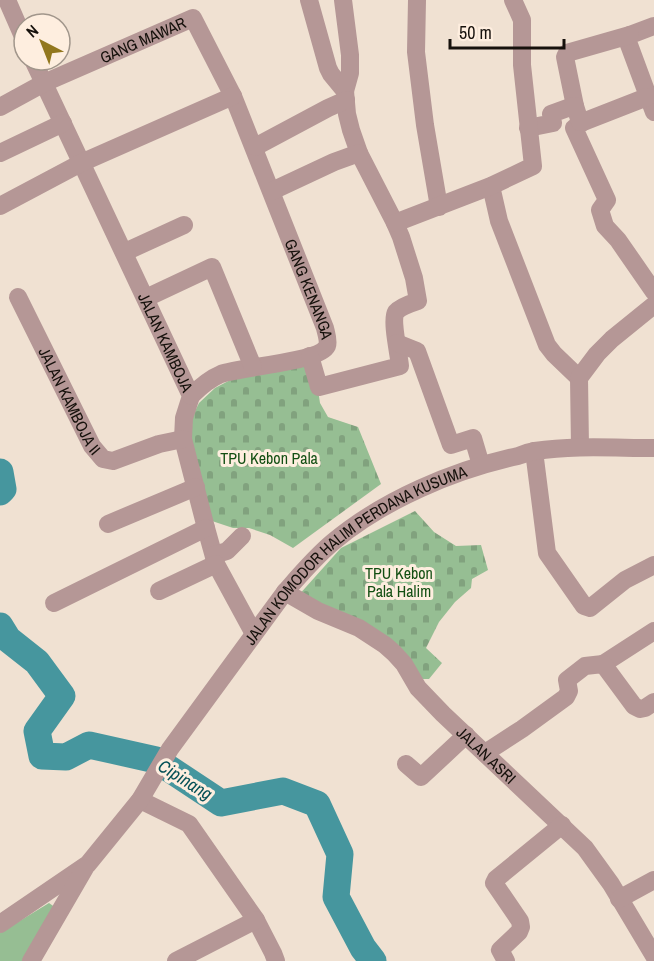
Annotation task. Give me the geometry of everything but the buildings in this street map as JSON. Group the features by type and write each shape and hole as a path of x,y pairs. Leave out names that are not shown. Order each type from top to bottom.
{"street":[{"path":"309,0 328,68 346,95"},
{"path":"310,356 319,387 400,366 395,314 418,301 414,278 401,237 359,153 347,114 346,95 350,55 343,0"},
{"path":"417,0 416,52 425,125 439,207"},
{"path":"395,223 491,186 533,166 522,65 522,20 513,0"},
{"name":"GANG MAWAR","path":"44,83 193,18 233,96"},
{"path":"654,26 567,54 565,57 579,114 574,128 607,200 600,210 605,226 618,240 654,292"},
{"path":"528,128 553,123 550,114 579,114 651,104 628,42 630,35"},
{"name":"JALAN KAMBOJA","path":"39,72 191,396 184,418 183,439 206,528 215,560 254,634"},
{"path":"0,107 44,83"},
{"path":"255,147 319,113 346,95"},
{"path":"0,206 81,163 233,96"},
{"name":"GANG KENANGA","path":"191,396 214,377 253,367 292,361 324,350 327,346 325,328 233,96"},
{"path":"0,153 63,123"},
{"path":"272,191 359,153"},
{"path":"491,186 499,221 547,345 579,378"},
{"path":"125,252 184,225"},
{"path":"146,298 212,267 253,367"},
{"name":"JALAN KAMBOJA II","path":"18,297 92,446 103,459 113,461 159,444 183,439"},
{"path":"580,447 579,378 612,339 654,305"},
{"path":"397,343 417,351 451,445 473,438 482,465"},
{"name":"JALAN KOMODOR HALIM PERDANA KUSUMA","path":"88,864 142,796 171,748 285,592 332,543 365,518 408,495 462,471 534,451 580,447 654,448"},
{"path":"534,451 547,553 584,606 590,608 625,580 654,566"},
{"path":"108,524 196,487"},
{"path":"54,603 206,528"},
{"path":"159,591 215,560 243,536"},
{"name":"JALAN ASRI","path":"285,592 318,611 359,628 394,653 404,664 418,688 585,848 607,878 654,956"},
{"path":"485,753 566,697 569,691 567,680 583,666 603,664 654,631"},
{"path":"603,664 634,706 640,709 654,702"},
{"path":"406,764 421,777 466,735"},
{"path":"142,796 189,824 256,920 276,961"},
{"path":"506,961 500,950 519,932 521,927 520,921 494,883 562,825"},
{"path":"0,924 88,864"},
{"path":"30,961 88,864"},
{"path":"619,899 654,880"},
{"path":"176,961 256,920"}],"green space":[{"name":"TPU Kebon Pala","path":"308,360 320,403 328,417 358,427 381,484 293,548 270,535 249,528 233,528 212,521 192,445 189,423 199,403 215,388 234,378"},
{"name":"TPU Kebon Pala Halim","path":"415,511 434,532 456,546 481,545 488,570 472,579 471,588 455,602 439,622 426,648 442,663 429,679 423,679 297,597 341,548"},
{"path":"49,903 56,908 22,961 0,961 0,933"}],"waterway":[{"name":"Cipinang","path":"0,472 3,489 0,492"},
{"name":"Cipinang","path":"0,626 8,639 37,662 62,696 37,731 42,756 66,757 89,745 156,760 221,803 283,791 317,804 340,854 336,897 363,948 373,961"}]}
